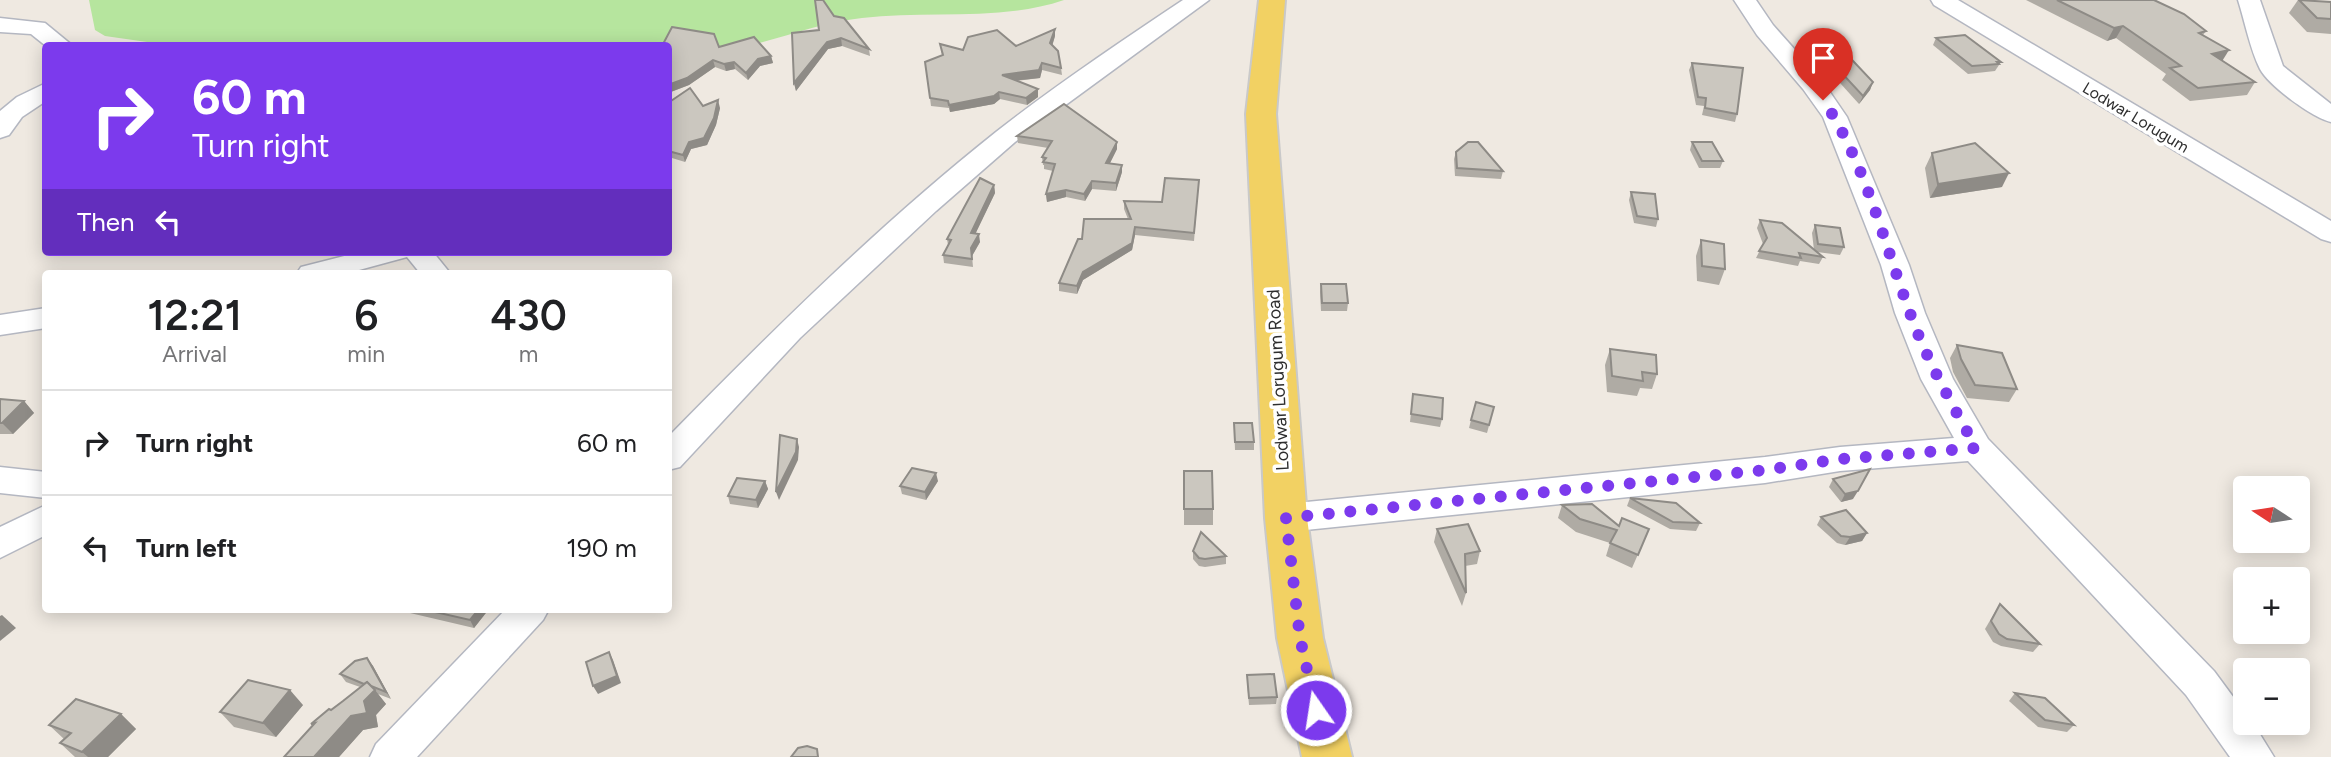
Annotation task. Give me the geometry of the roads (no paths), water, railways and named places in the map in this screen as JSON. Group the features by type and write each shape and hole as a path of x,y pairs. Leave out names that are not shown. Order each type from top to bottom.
{"main road":[{"name":"Lodwar Lorugum Road","path":"1272,0 1261,114 1286,518 1300,638 1327,757"}],"street":[{"path":"672,454 789,331 926,205 1006,137 1129,46 1198,0"},
{"path":"1745,0 1765,30 1812,84 1835,117 1937,379 1976,448 2200,683 2254,757"},
{"name":"Lodwar Lorugum","path":"1942,0 2331,233"},
{"path":"2249,0 2272,69 2295,90 2331,115"},
{"path":"0,25 37,28 56,42"},
{"path":"3,139 4,119 42,93"},
{"path":"323,270 380,256"},
{"path":"421,256 433,270"},
{"path":"0,326 42,319"},
{"path":"1286,518 1765,470 1840,459 1976,448"},
{"path":"0,480 42,485"},
{"path":"0,544 42,520"},
{"path":"390,757 526,613"}]}
